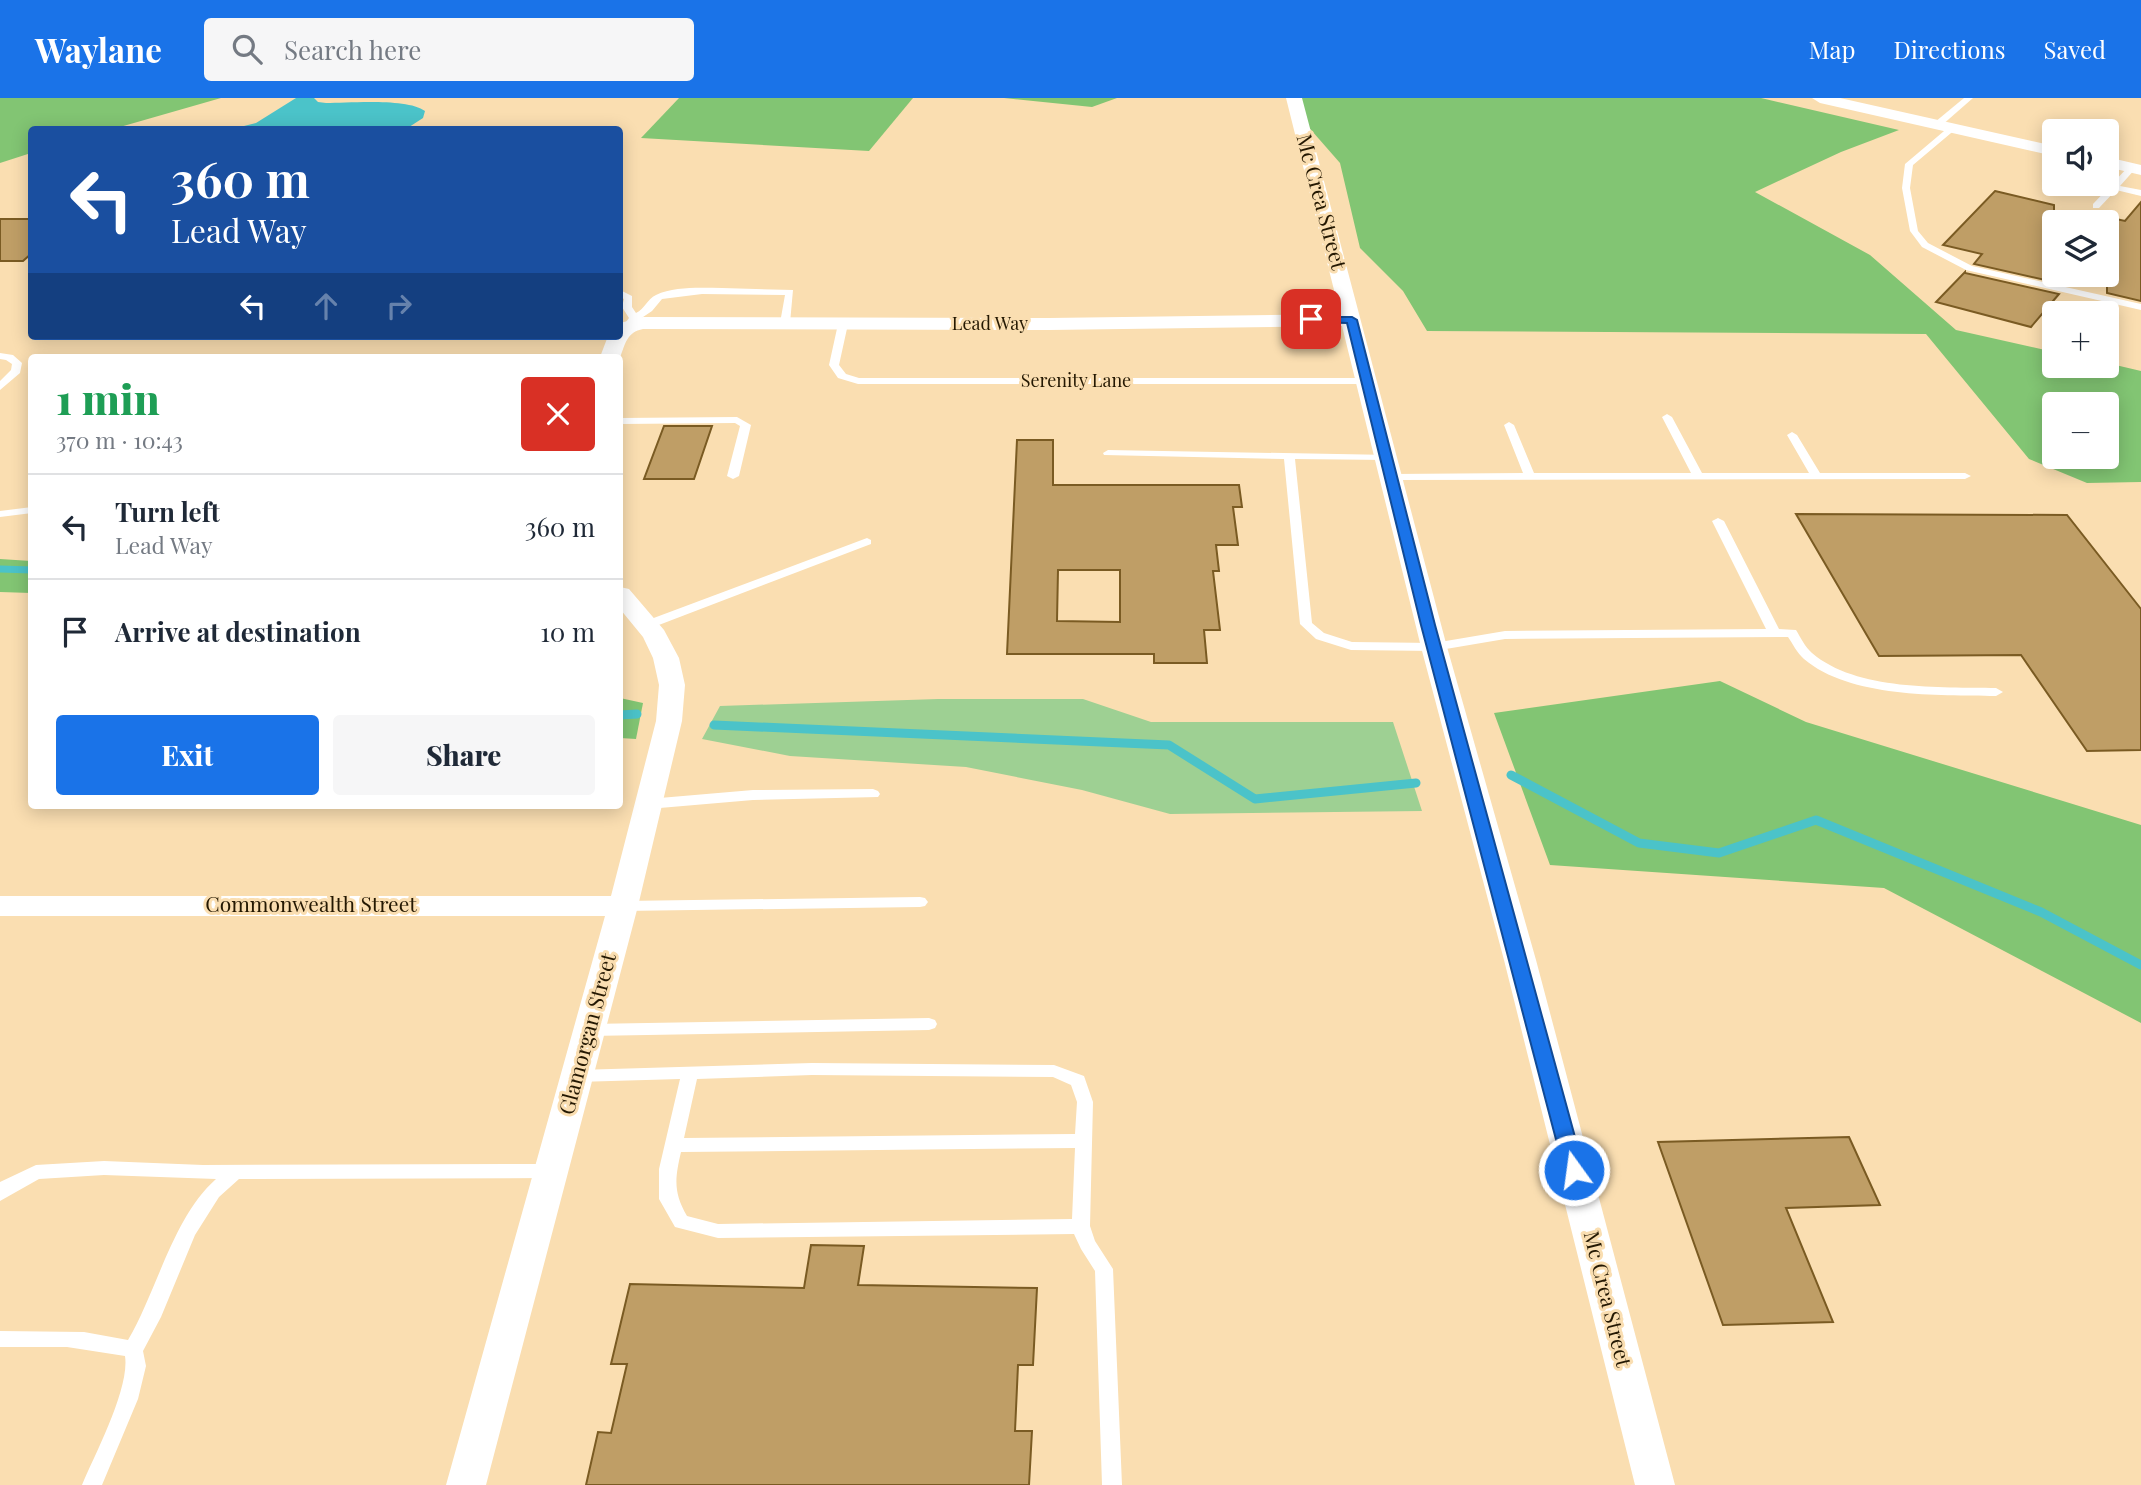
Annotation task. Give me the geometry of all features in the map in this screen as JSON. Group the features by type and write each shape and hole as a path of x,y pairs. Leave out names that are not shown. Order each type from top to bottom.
{"street":[{"name":"Mc Crea Street","path":"1294,98 1434,647 1520,960 1655,1485"},
{"path":"1820,98 2042,147"},
{"path":"2119,165 2137,169"},
{"name":"Lead Way","path":"624,328 643,323 1352,320"},
{"name":"Glamorgan Street","path":"466,1485 623,906 670,721 672,685 666,658 647,625 623,597"},
{"name":"Commonwealth Street","path":"0,906 623,906"}],"lane":[{"path":"1969,98 1909,164 1906,188 1914,231 1925,246 1969,268 2141,307"},
{"path":"2119,183 2137,169"},
{"path":"2119,188 2141,193"},
{"path":"2096,205 2105,196"},
{"path":"624,328 649,309 656,298 670,293 790,292 785,323"},
{"path":"623,295 629,298 624,328"},
{"name":"Serenity Lane","path":"843,324 834,365 842,376 858,382 1368,382"},
{"path":"0,356 9,357 17,363 16,371 0,387"},
{"path":"1667,417 1699,478"},
{"path":"623,421 737,420 746,425 733,476"},
{"path":"1509,425 1530,477"},
{"path":"1792,435 1817,477"},
{"path":"1108,453 1289,455 1390,467 1530,477 1965,476"},
{"path":"1289,455 1306,624 1320,636 1351,646 1434,647 1505,635 1793,634 1806,655 1829,669 1882,685 1927,691 1996,691"},
{"path":"0,514 28,510"},
{"path":"1718,521 1775,634"},
{"path":"647,625 867,542"},
{"path":"649,804 754,795 873,794"},
{"path":"623,906 920,902"},
{"path":"589,1030 929,1024"},
{"path":"577,1076 812,1069 1054,1071 1078,1081 1085,1102 1081,1226 1087,1244 1104,1269 1112,1485"},
{"path":"690,1073 668,1169 668,1199 681,1222 718,1231 1081,1226"},
{"path":"673,1145 1083,1141"},
{"path":"0,1194 5,1188 36,1172 104,1168 235,1172 552,1171"},
{"path":"92,1485 128,1399 136,1366 134,1350 152,1317 187,1232 213,1192 235,1172"},
{"path":"0,1339 71,1338 112,1343 134,1350"}],"green space":[{"path":"0,98 221,98 123,126 28,126 28,154 0,163"},
{"path":"679,98 913,98 869,151 641,138"},
{"path":"1004,98 1117,98 1092,107"},
{"path":"1292,98 1761,98 1899,130 1841,152 1755,192 1870,255 1956,330 2042,349 2042,378 2119,378 2119,366 2141,371 2141,482 2087,483 2053,469 2119,469 2119,392 2042,392 2042,464 2029,459 1926,334 1427,331 1403,291 1360,248 1340,163 1305,123"},
{"path":"0,559 28,561 28,593 0,592"},
{"path":"1720,681 1806,722 2141,825 2141,1023 1884,888 1550,865 1494,713"},
{"path":"623,699 643,703 636,739 623,738"},
{"path":"938,699 1083,699 1151,722 1393,722 1422,811 1170,814 1082,790 966,767 790,756 702,739 720,706"}],"water":[{"path":"296,98 314,98 318,102 326,103 405,104 425,111 423,118 411,126 244,126 256,123"}],"building":[{"path":"1995,191 2054,205 2054,210 2042,210 2042,279 1974,264 1982,254 1943,245"},
{"path":"2141,202 2141,301 2107,293 2107,287 2119,287 2119,220 2125,221"},
{"path":"0,219 28,219 28,257 23,261 0,261"},
{"path":"1965,272 2059,294 2053,301 2042,301 2042,314 2031,327 1936,302"},
{"path":"664,426 712,426 694,479 644,479"},
{"path":"1017,440 1053,440 1053,485 1239,485 1242,507 1233,507 1238,545 1216,545 1219,571 1213,571 1220,630 1204,630 1207,663 1154,663 1154,654 1007,654","holes":["1058,570 1120,570 1120,622 1057,621"]},
{"path":"1796,514 2067,515 2141,609 2141,750 2087,751 2021,655 1879,656"},
{"path":"1849,1137 1880,1205 1786,1208 1833,1322 1723,1325 1658,1142"},
{"path":"811,1245 864,1246 858,1285 1037,1288 1033,1365 1018,1365 1015,1431 1032,1431 1029,1485 586,1485 598,1432 611,1433 627,1364 611,1364 630,1284 804,1288"}],"waterway":[{"path":"0,569 28,570"},
{"path":"623,715 637,714"},
{"path":"714,725 1169,745 1255,799 1416,783"},
{"path":"1511,775 1639,843 1719,853 1816,820 2041,912 2141,965"}],"route":[{"path":"1311,319 1352,320 1428,625 1520,960 1574,1170"}]}
